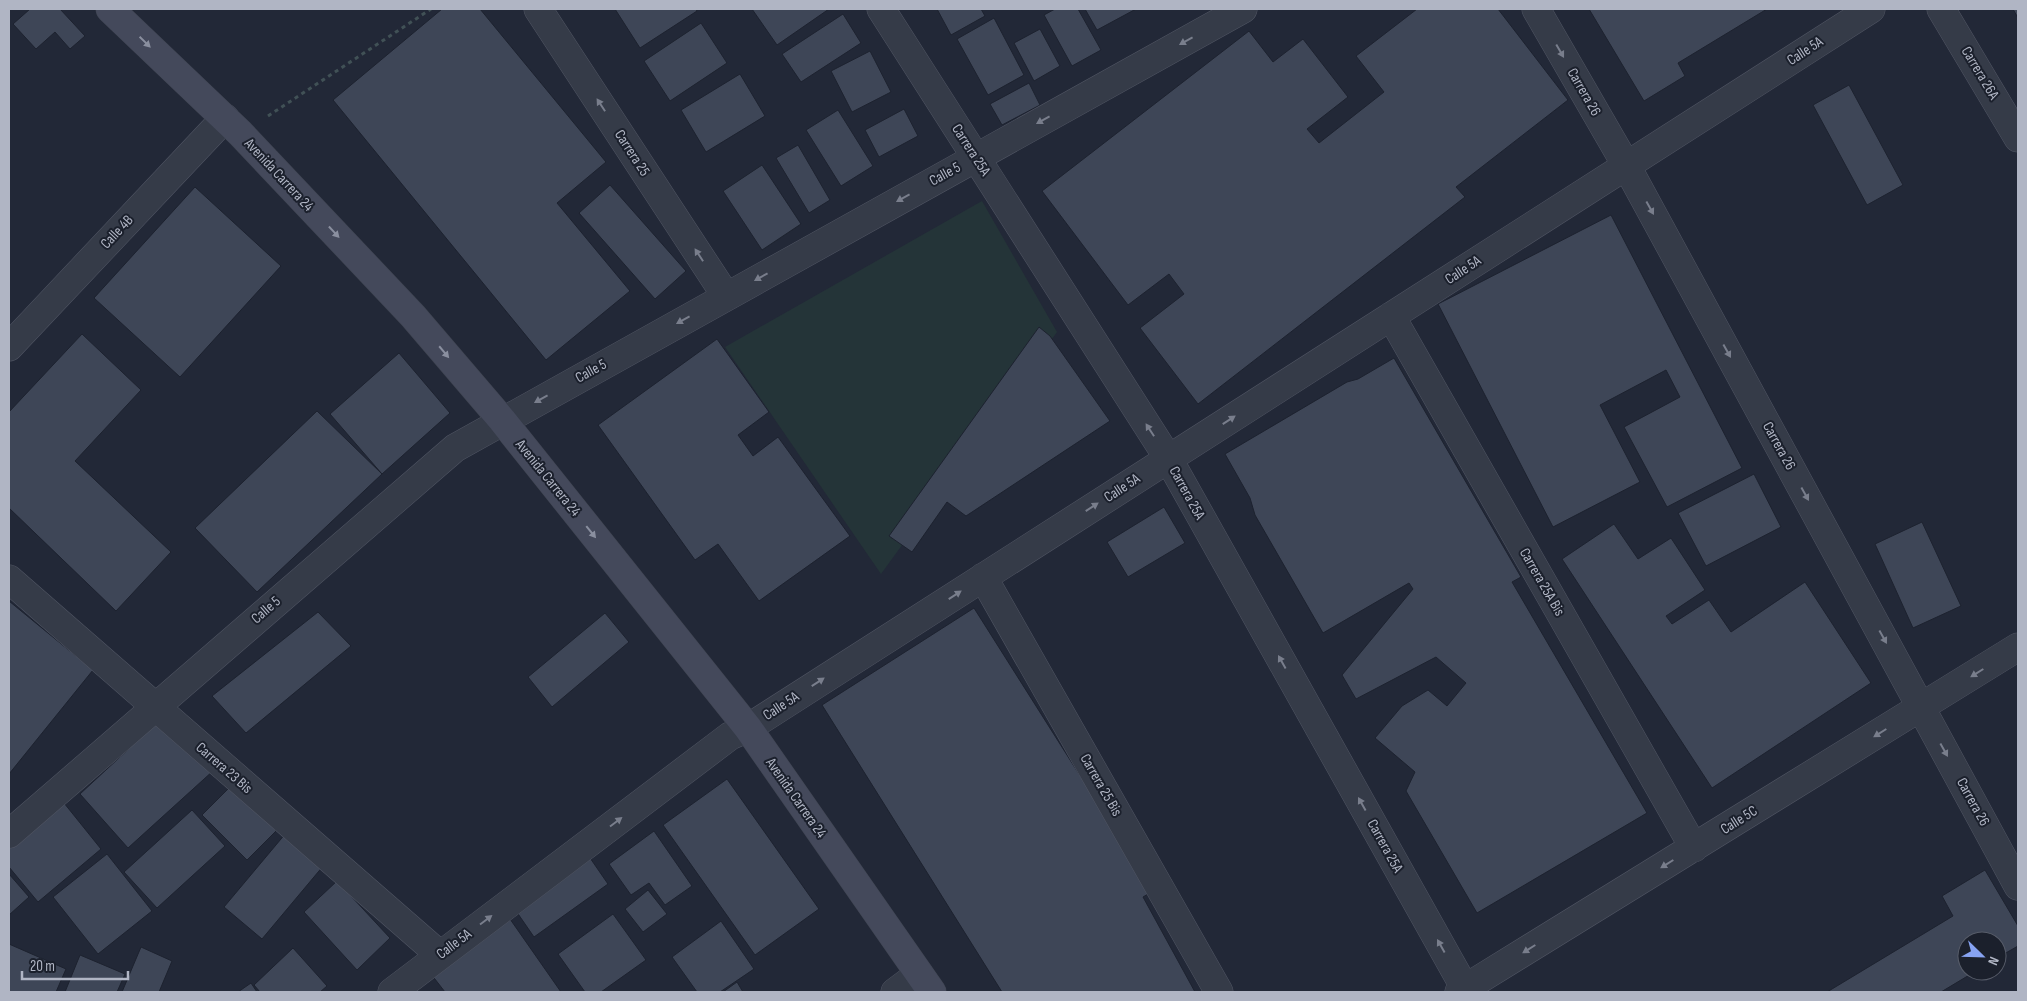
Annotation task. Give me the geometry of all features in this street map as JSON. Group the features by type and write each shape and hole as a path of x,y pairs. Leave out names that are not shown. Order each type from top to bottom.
{"main road":[{"name":"Avenida Carrera 24","path":"110,9 232,126 413,316 502,420 748,728 926,983"}],"street":[{"name":"Carrera 25","path":"538,9 726,296"},
{"name":"Carrera 25A","path":"881,9 1168,458 1463,991"},
{"name":"Calle 5","path":"9,834 455,448 502,420 976,157 1209,17 1244,9"},
{"name":"Carrera 26","path":"1536,9 1626,166 2018,886"},
{"name":"Calle 5A","path":"392,992 730,736 748,728 1871,9"},
{"name":"Carrera 26A","path":"1941,9 2018,138"},
{"name":"Calle 4B","path":"9,347 232,126"},
{"name":"Carrera 25A Bis","path":"1391,316 1694,848"},
{"name":"Carrera 25 Bis","path":"983,577 1219,992"},
{"name":"Carrera 23 Bis","path":"9,579 440,955"},
{"name":"Calle 5C","path":"1463,991 2018,647"},
{"path":"895,992 926,983"}],"path":[{"path":"232,126 431,9"}],"shaded area":[{"path":"982,201 1057,332 881,574 725,347"}],"building":[{"path":"30,9 60,9 85,36 70,49 55,32 36,49 13,24"},
{"path":"442,9 480,9 606,162 557,203 630,291 546,360 333,100"},
{"path":"615,9 696,9 697,11 640,48"},
{"path":"752,9 829,9 777,45"},
{"path":"937,9 981,9 985,16 951,35"},
{"path":"1055,9 1078,9 1101,50 1072,66 1044,15"},
{"path":"1085,9 1136,9 1097,30"},
{"path":"1417,9 1498,9 1568,100 1456,187 1465,197 1198,404 1140,328 1184,294 1169,274 1128,305 1042,191 1249,31 1273,62 1303,39 1348,97 1307,129 1319,143 1384,92 1356,56"},
{"path":"1589,9 1767,9 1678,63 1685,76 1644,101"},
{"path":"2013,9 2018,9 2018,18"},
{"path":"843,14 861,43 801,82 782,54"},
{"path":"994,18 1024,75 988,95 957,39"},
{"path":"701,23 727,63 670,101 644,61"},
{"path":"1040,29 1060,66 1034,81 1014,43"},
{"path":"870,51 891,92 852,112 831,71"},
{"path":"740,74 765,116 706,152 681,110"},
{"path":"1029,83 1040,105 1002,125 990,104"},
{"path":"1849,85 1903,185 1867,205 1813,105"},
{"path":"904,109 918,136 879,157 865,130"},
{"path":"838,110 873,166 841,186 806,130"},
{"path":"798,145 830,200 809,213 776,158"},
{"path":"762,165 801,224 762,250 723,191"},
{"path":"610,185 686,271 655,299 579,213"},
{"path":"195,187 281,266 180,377 94,298"},
{"path":"1611,215 1742,468 1667,507 1624,427 1680,397 1666,370 1600,405 1640,482 1553,527 1438,304"},
{"path":"1039,327 1050,336 1110,421 966,516 947,502 912,552 889,536"},
{"path":"82,334 141,390 75,461 171,552 116,611 9,508 9,412"},
{"path":"717,339 769,412 738,435 753,456 778,437 850,536 759,601 718,544 695,560 598,425"},
{"path":"399,353 450,413 382,474 330,414"},
{"path":"1394,358 1521,577 1512,582 1647,813 1477,913 1406,791 1415,772 1375,738 1402,706 1428,690 1447,706 1466,683 1436,657 1356,699 1342,675 1413,589 1409,583 1323,633 1255,515 1250,498 1225,454 1347,382 1358,379"},
{"path":"317,411 382,474 257,592 195,528"},
{"path":"1754,474 1781,527 1706,566 1678,513"},
{"path":"1164,507 1185,543 1128,577 1107,542"},
{"path":"1922,522 1961,606 1913,628 1875,544"},
{"path":"1614,524 1638,559 1671,538 1705,590 1666,616 1672,624 1709,600 1731,632 1805,582 1871,683 1712,788 1562,559"},
{"path":"9,601 93,670 9,774"},
{"path":"974,608 1153,891 1143,897 1195,992 1002,992 822,705"},
{"path":"318,612 351,646 246,733 212,696"},
{"path":"605,613 629,642 552,707 528,677"},
{"path":"161,719 214,770 128,848 80,794"},
{"path":"727,779 819,909 755,955 663,825"},
{"path":"231,786 276,831 247,860 202,815"},
{"path":"60,798 101,849 38,902 9,867 9,841"},
{"path":"192,810 225,846 157,908 124,872"},
{"path":"654,831 692,886 665,905 649,883 631,895 609,864"},
{"path":"286,833 324,865 262,939 224,907"},
{"path":"107,854 152,911 98,954 53,897"},
{"path":"588,855 608,884 534,937 514,908"},
{"path":"1985,870 2018,926 2018,946 2007,952 2007,931 1957,931 1957,981 1959,981 1941,992 1827,992 1953,916 1942,896"},
{"path":"9,874 29,897 9,915"},
{"path":"337,881 390,938 357,970 304,912"},
{"path":"648,890 667,914 643,932 625,909"},
{"path":"613,914 646,960 601,992 585,992 558,954"},
{"path":"510,919 561,992 445,992 431,974"},
{"path":"721,921 754,969 720,992 697,992 672,957"},
{"path":"9,944 66,969 56,992 9,992"},
{"path":"141,947 172,961 159,992 122,992"},
{"path":"293,948 327,986 320,992 260,992 254,985"},
{"path":"80,955 125,974 117,992 65,992"},
{"path":"737,982 743,992 723,992"},
{"path":"251,983 257,992 238,992"}]}
